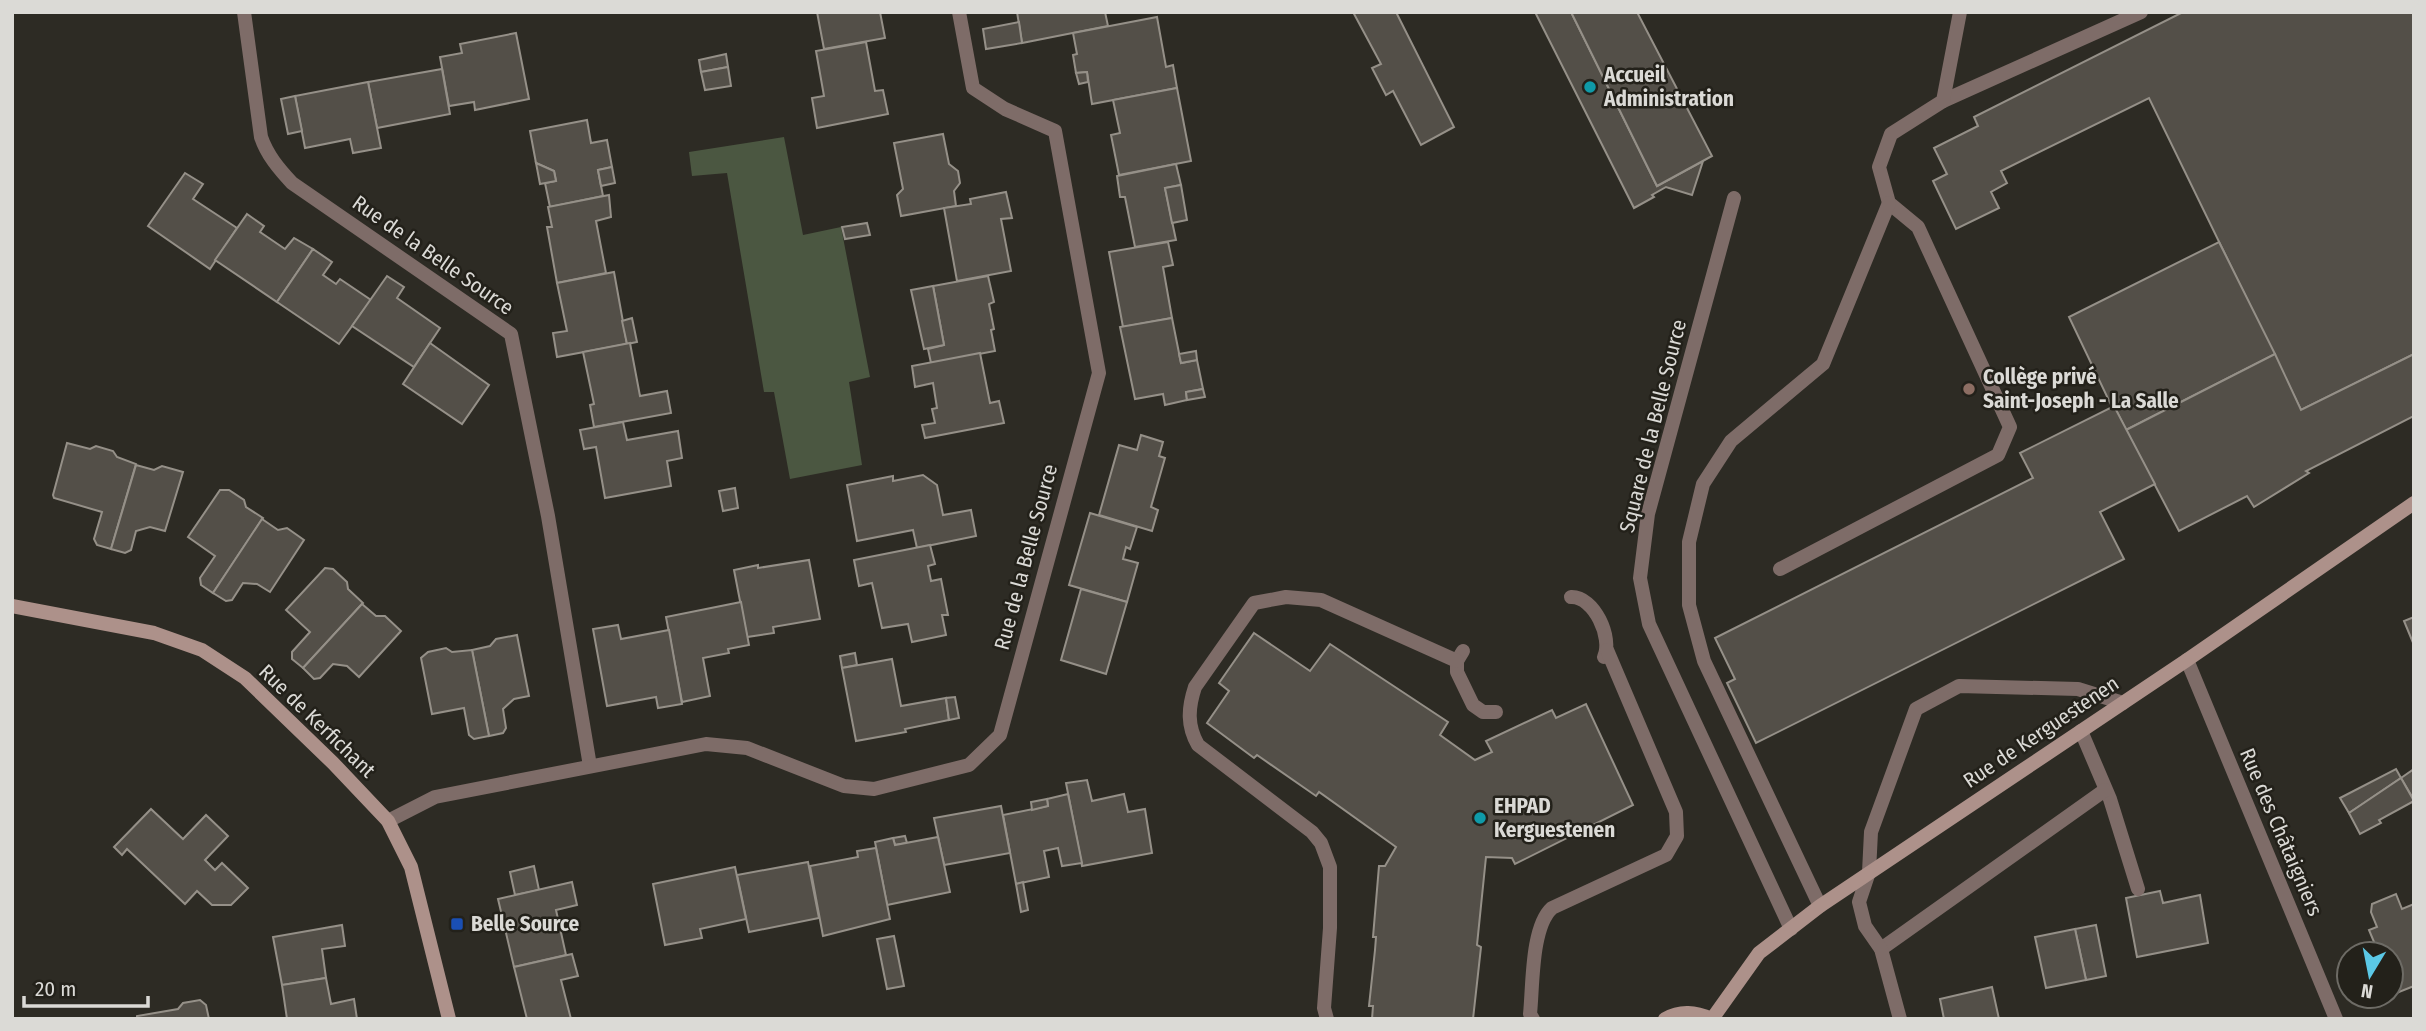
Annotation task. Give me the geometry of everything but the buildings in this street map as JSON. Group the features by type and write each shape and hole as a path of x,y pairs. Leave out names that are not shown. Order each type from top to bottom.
{"main road":[{"name":"Rue de Kerguestenen","path":"1712,1019 1759,953 1820,906 2187,660 2414,503"},
{"name":"Rue de Kerfichant","path":"12,606 154,633 202,650 244,678 388,821 411,867 449,1019"},
{"path":"1665,1019 1682,1012 1698,1013 1712,1019"}],"street":[{"name":"Rue de la Belle Source","path":"244,12 261,137 265,149 280,169 292,183 511,334 548,516 590,766"},
{"name":"Rue de la Belle Source","path":"388,821 435,797 706,744 747,748 844,786 874,789 969,765 1000,735 1099,373 1055,131 1005,109 973,88 959,12"},
{"path":"1943,101 1960,12"},
{"path":"1780,569 1998,455 2010,428 1918,227 1889,203 1879,167 1891,134 1943,101 2141,12"},
{"name":"Square de la Belle Source","path":"1734,198 1648,514 1640,578 1649,624 1791,929"},
{"path":"1820,906 1704,661 1689,606 1689,542 1703,484 1731,441 1823,363 1889,203"},
{"path":"1327,1019 1324,1008 1330,880 1326,855 1312,832 1198,745 1191,733 1189,718 1189,704 1195,687 1254,603 1286,597 1321,600 1460,656 1457,673 1473,705 1483,712 1496,712"},
{"path":"1529,1017 1538,931 1546,913 1666,855 1677,836 1676,812 1605,655 1608,639 1591,607 1583,599 1571,597"},
{"name":"Rue des Châtaigniers","path":"2187,660 2336,1019"},
{"path":"1900,1019 1881,949 1865,926 1859,902 1869,872 1871,832 1916,709 1958,686 2078,689 2123,703"},
{"path":"2081,731 2105,790 2138,889"},
{"path":"1881,949 2105,790"}],"green space":[{"path":"784,137 803,235 841,227 870,377 849,382 862,465 790,479 774,392 764,392 727,173 692,176 689,152"}],"place":[{"name":"Accueil Administration","path":"1590,87"},
{"name":"Collège privé Saint-Joseph - La Salle","path":"1969,389"},
{"name":"EHPAD Kerguestenen","path":"1480,818"},
{"name":"Belle Source","path":"457,924"}]}
